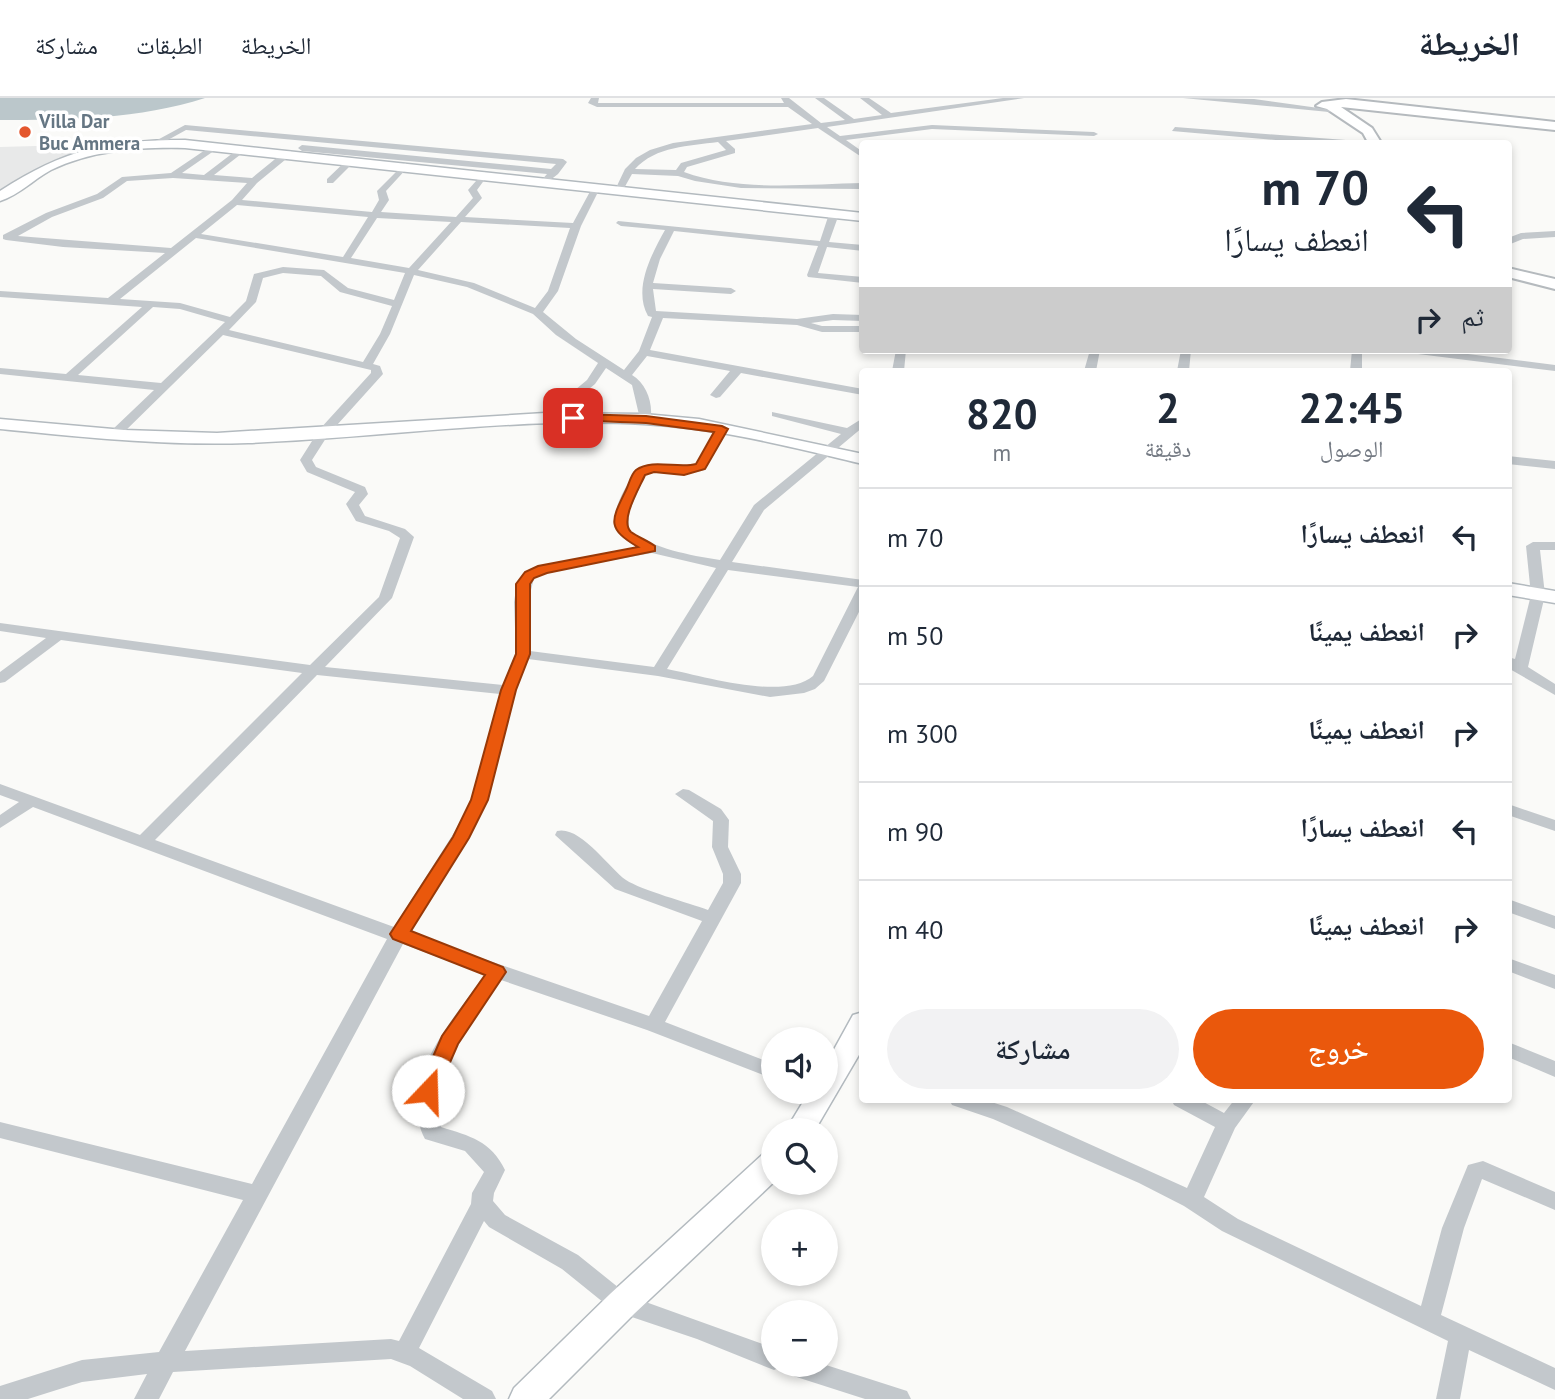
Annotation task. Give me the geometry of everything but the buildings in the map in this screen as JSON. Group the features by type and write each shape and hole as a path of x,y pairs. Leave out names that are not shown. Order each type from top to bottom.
{"main road":[{"path":"1303,98 1331,104 1555,126"},
{"path":"1331,104 1362,140"},
{"path":"1331,104 1368,131 1374,140"},
{"path":"1512,273 1555,284"},
{"path":"1512,279 1555,289"}],"street":[{"path":"595,98 592,103 595,105 788,100 859,153"},
{"path":"819,98 851,120"},
{"path":"863,98 907,129"},
{"path":"619,190 637,160 659,149 1020,98"},
{"path":"1187,98 1331,104"},
{"path":"838,139 940,127 1093,135"},
{"path":"1175,129 1310,140"},
{"path":"154,144 167,135 555,172 544,182"},
{"path":"679,173 684,165 731,152 731,148 721,141"},
{"path":"0,197 59,163 110,149 154,144 217,146 288,153 859,217"},
{"path":"173,175 217,146"},
{"path":"204,179 242,149"},
{"path":"110,302 235,202 254,181 288,153"},
{"path":"330,181 352,160"},
{"path":"346,259 385,198 381,191 405,166"},
{"path":"628,171 679,173 697,179 726,183 859,186"},
{"path":"4,236 48,215 100,197 122,180 173,175 254,181"},
{"path":"367,364 385,334 411,271 478,198 472,190 484,175"},
{"path":"537,312 553,291 576,226 596,188"},
{"path":"235,202 288,209 576,226"},
{"path":"834,214 821,243 813,275 859,280"},
{"path":"621,223 859,248"},
{"path":"670,230 656,256 649,286 649,311 658,316 797,322 833,317 859,318"},
{"path":"1512,231 1529,237"},
{"path":"1512,241 1555,234"},
{"path":"193,235 411,271 470,285 537,312 561,334 637,383 642,394 646,419"},
{"path":"4,236 63,244 172,251"},
{"path":"1512,245 1529,237"},
{"path":"57,256 63,244"},
{"path":"114,434 196,358 251,302 258,276 276,270 324,273 344,289 397,304"},
{"path":"649,286 732,290"},
{"path":"0,294 199,309 231,320"},
{"path":"68,378 152,304"},
{"path":"626,376 645,352 658,316"},
{"path":"797,322 822,329 859,330"},
{"path":"144,841 385,598 407,537 402,531 369,523 356,515 352,504 362,494 361,490 307,465 306,460 323,433 377,374 376,368 221,331"},
{"path":"645,352 859,391"},
{"path":"1471,354 1555,368"},
{"path":"549,417 591,382 605,361"},
{"path":"716,395 738,369"},
{"path":"0,371 162,387"},
{"path":"776,414 849,432"},
{"path":"0,424 216,439 549,417 646,419 722,429 859,458"},
{"path":"659,672 759,508 859,424"},
{"path":"722,429 701,467 684,471 653,468 640,473 623,508 620,525 624,533 651,549 725,564 859,583"},
{"path":"1512,460 1555,465"},
{"path":"1555,545 1534,546 1547,596 1514,664 1555,690"},
{"path":"146,1399 400,934 472,817 484,785 508,690 523,654 523,584 529,575 543,569 651,549"},
{"path":"1512,590 1547,596"},
{"path":"523,654 659,672 785,693 810,686 819,677 859,598"},
{"path":"0,627 313,670 508,690"},
{"path":"0,679 57,636"},
{"path":"0,789 400,934 497,972 654,1025 761,1067"},
{"path":"654,1025 732,883 732,874 720,847 723,824 715,813 683,794"},
{"path":"0,823 32,800"},
{"path":"1512,810 1555,826"},
{"path":"563,835 580,846 621,885 713,918"},
{"path":"1512,907 1555,923"},
{"path":"1512,966 1555,982"},
{"path":"405,1352 482,1204 483,1192 495,1170 472,1145 432,1133 427,1108 428,1091 449,1041 497,972"},
{"path":"838,1071 859,1038"},
{"path":"1512,1051 1555,1069"},
{"path":"969,1103 1035,1128 1192,1200 1230,1225 1320,1270 1555,1378"},
{"path":"1188,1103 1227,1124"},
{"path":"1192,1200 1227,1124 1244,1103"},
{"path":"0,1130 259,1195"},
{"path":"1428,1320 1453,1228 1475,1171 1483,1170 1555,1201"},
{"path":"526,1399 622,1304 761,1175"},
{"path":"482,1204 497,1221 570,1262 622,1304 761,1354"},
{"path":"1448,1399 1461,1335"},
{"path":"0,1397 82,1371 120,1366 391,1349 405,1352 484,1399"},
{"path":"830,1377 899,1399"}],"shaded area":[{"path":"0,98 205,98 130,114 78,119 0,120"},
{"path":"0,147 85,147 0,193"}],"place":[{"name":"Villa Dar Buc Ammera","path":"25,132"}],"route":[{"path":"428,1091 449,1041 497,972 400,934 461,838 479,800 508,690 523,654 523,584 529,575 543,569 651,549 624,533 620,525 623,508 640,473 653,468 689,471 701,467 722,429 646,419 573,418"}]}
